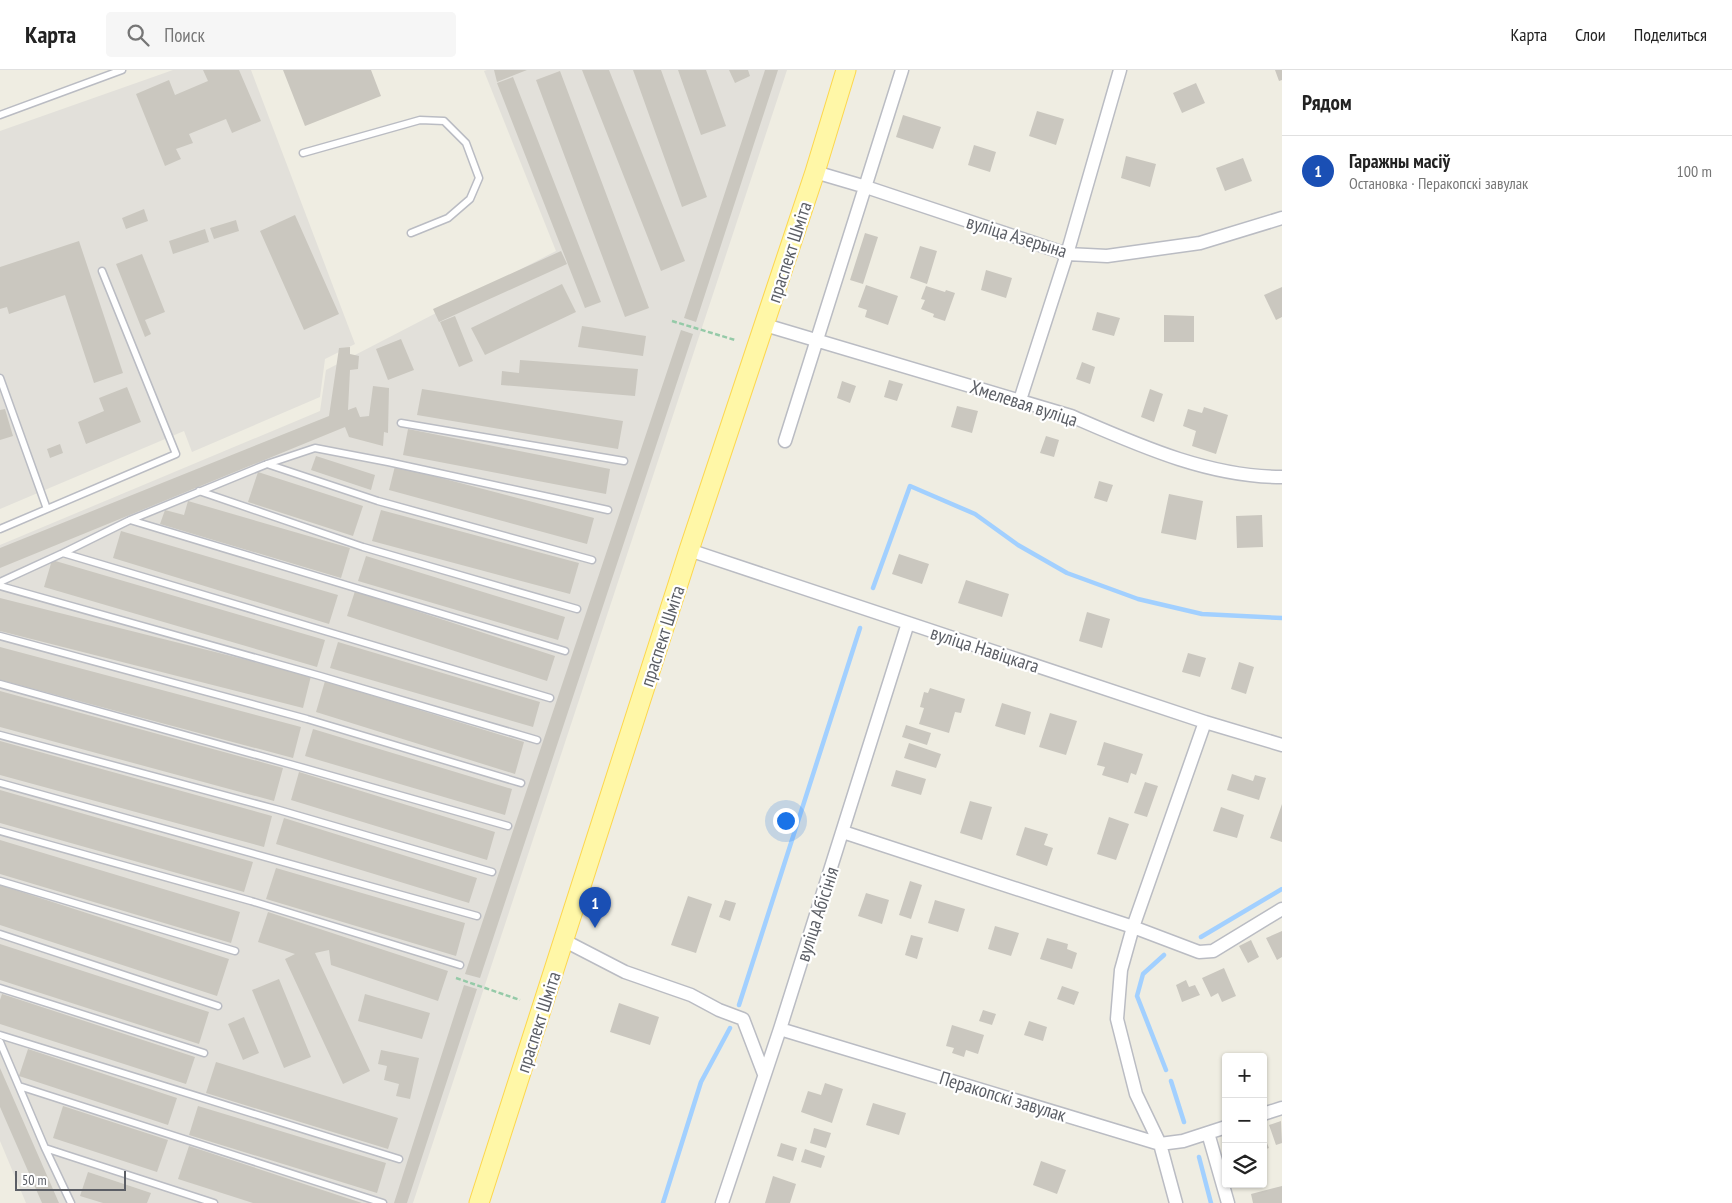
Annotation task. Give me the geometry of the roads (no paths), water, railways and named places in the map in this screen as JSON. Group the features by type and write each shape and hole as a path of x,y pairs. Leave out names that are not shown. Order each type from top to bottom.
{"main road":[{"name":"праспект Шміта","path":"480,1203 689,550 815,172 846,70"}],"street":[{"path":"785,441 902,70"},
{"path":"1020,400 1066,254 1120,70"},
{"name":"вуліца Азерына","path":"815,172 866,187 1066,254 1107,256 1200,243 1282,218"},
{"name":"Хмелевая вуліца","path":"765,325 1071,416 1117,436 1210,469 1248,475 1282,477"},
{"name":"вуліца Навіцкага","path":"689,550 1205,722 1282,745"},
{"name":"вуліца Абісінія","path":"722,1203 780,1029 908,623"},
{"path":"1176,1203 1160,1144 1136,1094 1117,1019 1121,970 1133,927 1205,722"},
{"path":"843,832 1133,927 1199,952 1213,951 1282,909"},
{"path":"565,941 625,972 692,995 719,1010 743,1019 764,1074"},
{"name":"Перакопскі завулак","path":"780,1029 1160,1144 1183,1141 1222,1128"},
{"path":"1267,1113 1282,1108"},
{"path":"1208,1133 1228,1203"}],"lane":[{"path":"0,115 122,70"},
{"path":"303,153 420,120 444,121 466,143 479,178 470,199 448,218 411,233"},
{"path":"0,529 176,454 102,271"},
{"path":"0,378 47,509"},
{"path":"400,423 624,461"},
{"path":"0,582 130,520 267,464 315,448 608,510"},
{"path":"267,464 378,501 592,560"},
{"path":"199,491 363,547 577,610"},
{"path":"130,520 564,651"},
{"path":"63,553 550,698"},
{"path":"0,586 320,676 537,740"},
{"path":"0,636 307,719 521,783"},
{"path":"0,684 508,826"},
{"path":"0,735 279,810 492,872"},
{"path":"0,783 477,916"},
{"path":"0,831 251,901 460,965"},
{"path":"0,881 235,952"},
{"path":"0,934 218,1006"},
{"path":"0,988 204,1053"},
{"path":"0,1035 399,1158"},
{"path":"0,1042 45,1148 71,1203"},
{"path":"19,1086 383,1203"},
{"path":"45,1148 214,1203"}],"waterway":[{"path":"873,588 910,486 975,514 1018,545 1067,573 1138,599 1202,614 1282,618"},
{"path":"739,1005 860,628"},
{"path":"1201,937 1282,889"},
{"path":"1164,955 1143,974 1137,996 1166,1070"},
{"path":"663,1203 701,1082 730,1028"},
{"path":"1171,1081 1184,1122"},
{"path":"1199,1157 1211,1203"}],"place":[{"name":"Гаражны масіў","path":"595,928"}]}
